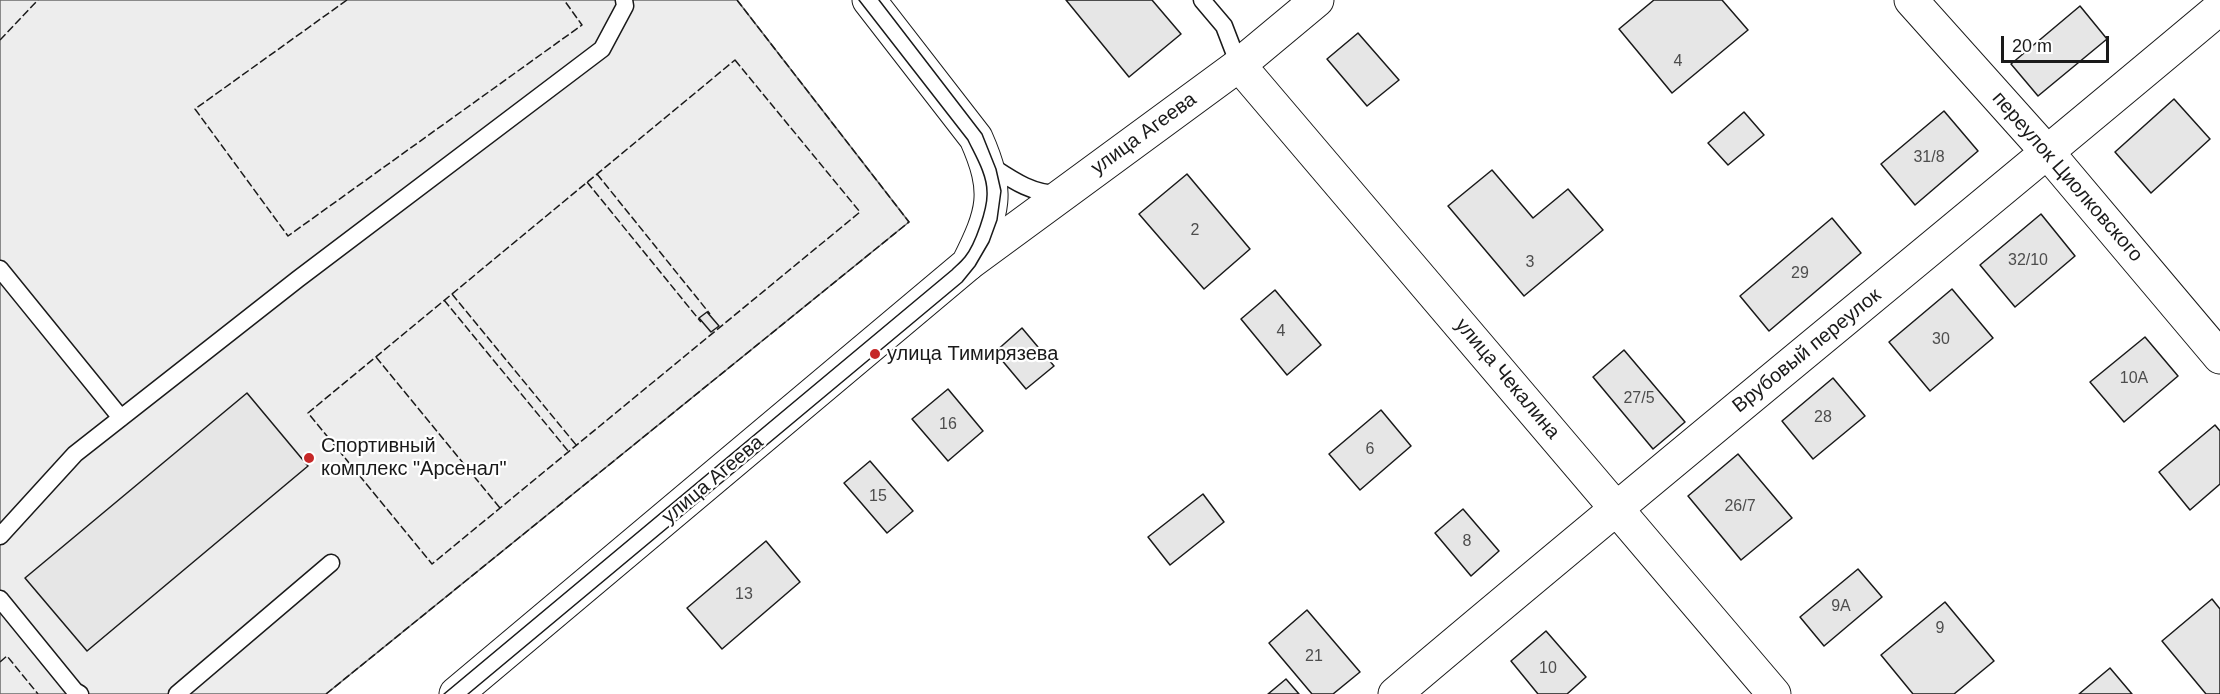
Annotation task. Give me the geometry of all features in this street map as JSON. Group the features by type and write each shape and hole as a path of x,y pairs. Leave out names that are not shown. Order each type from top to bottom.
{"street":[{"path":"869,0 981,150"},
{"name":"улица Агеева","path":"456,694 968,264 1239,65 1317,0"},
{"name":"переулок Циолковского","path":"1911,0 2048,153 2220,357"},
{"name":"Врубовый переулок","path":"1395,694 1616,507 2048,153 2220,8"},
{"name":"улица Чекалина","path":"1239,65 1774,694"},
{"name":"улица Агеева","path":"968,264 987,227 993,189 981,150"}],"lane":[{"path":"0,536 75,454 298,279 602,50 625,6 624,0"},
{"path":"1202,0 1224,26 1239,65"},
{"path":"981,150 1027,188 1040,193 1063,195"},
{"path":"0,269 121,418"},
{"path":"177,694 331,563"},
{"path":"0,598 75,691 80,694"}],"shaded area":[{"name":"Спортивный комплекс \"Арсенал\"","path":"0,0 737,0 909,222 326,694 0,694"}],"building":[{"path":"1066,0 1152,0 1181,34 1129,77"},
{"path":"1654,0 1722,0 1748,30 1672,93 1619,29"},
{"path":"2080,6 2107,39 2038,96 2011,64"},
{"path":"1358,33 1399,80 1367,106 1327,59"},
{"path":"2174,99 2210,139 2151,193 2115,152"},
{"path":"1944,111 1978,151 1915,205 1881,164"},
{"path":"1744,112 1764,135 1728,165 1708,143"},
{"path":"1492,170 1533,218 1568,189 1603,230 1524,296 1448,206"},
{"path":"1187,174 1250,249 1204,289 1139,214"},
{"path":"2041,214 2075,256 2015,307 1980,265"},
{"path":"1832,218 1861,253 1769,331 1740,296"},
{"path":"1952,289 1993,338 1930,391 1889,342"},
{"path":"1275,290 1321,345 1287,375 1241,319"},
{"path":"707,312 719,326 711,332 699,318"},
{"path":"1022,328 1054,366 1026,389 995,352"},
{"path":"2145,337 2178,376 2124,422 2090,382"},
{"path":"1624,350 1685,422 1653,449 1593,377"},
{"path":"1833,378 1865,416 1813,459 1782,421"},
{"path":"948,389 983,431 948,461 912,419"},
{"path":"247,393 308,466 87,651 25,578"},
{"path":"1381,410 1411,446 1360,490 1329,454"},
{"path":"2215,425 2220,431 2220,484 2190,510 2159,472"},
{"path":"1738,454 1792,518 1741,560 1688,496"},
{"path":"870,461 913,511 887,533 844,483"},
{"path":"1203,494 1224,522 1170,565 1148,537"},
{"path":"1463,509 1499,551 1471,576 1435,533"},
{"path":"766,541 800,582 722,649 687,608"},
{"path":"1858,569 1882,597 1824,646 1800,617"},
{"path":"2212,599 2220,609 2220,694 2206,694 2162,641"},
{"path":"1945,602 1994,661 1954,694 1913,694 1881,655"},
{"path":"1307,610 1360,672 1333,694 1312,694 1269,643"},
{"path":"1546,631 1586,677 1567,694 1538,694 1511,661"},
{"path":"2110,668 2132,694 2079,694"},
{"path":"1286,679 1299,694 1268,694"}],"tram line":[{"path":"444,694 952,270 969,251 980,226 987,199 985,178 980,165 968,140 859,0"},
{"path":"468,694 962,282 975,266 989,242 997,220 1001,191 996,169 982,134 879,0"}],"fence":[{"path":"0,40 38,0"},
{"path":"347,0 195,109 288,236 582,25 564,0"},
{"path":"326,694 909,222 737,0"},
{"path":"735,60 860,212 432,564 308,413 735,60"},
{"path":"597,174 710,314"},
{"path":"587,182 701,322"},
{"path":"452,294 577,446"},
{"path":"444,300 569,452"},
{"path":"376,357 500,508"},
{"path":"0,662 7,656 38,694"}],"place":[{"name":"улица Тимирязева","path":"875,354"},
{"name":"Спортивный комплекс \"Арсенал\"","path":"309,458"}]}
